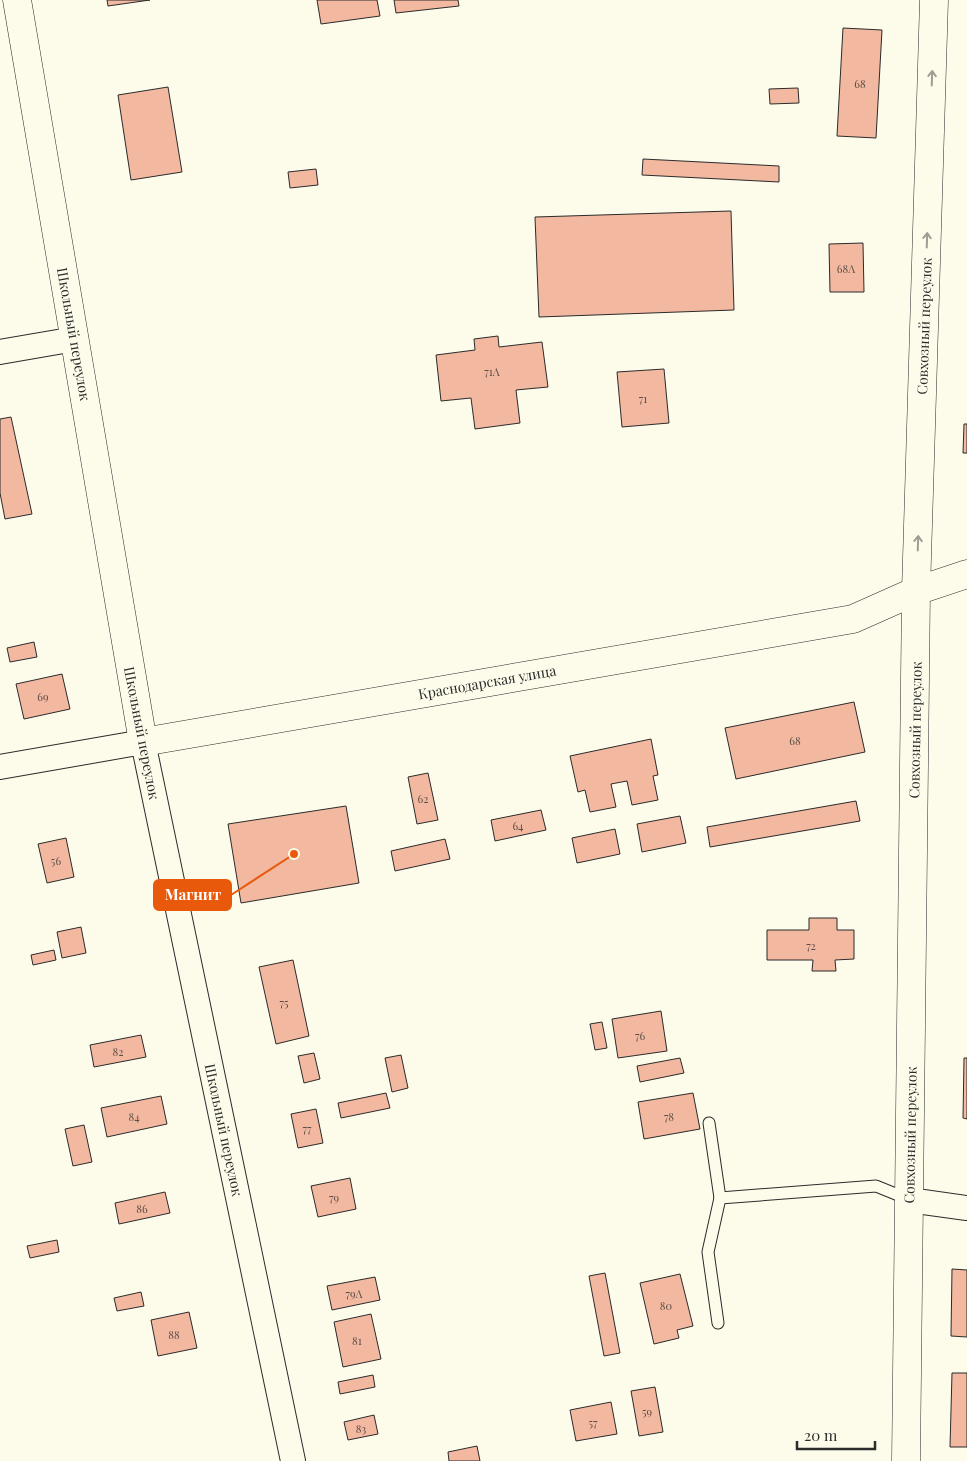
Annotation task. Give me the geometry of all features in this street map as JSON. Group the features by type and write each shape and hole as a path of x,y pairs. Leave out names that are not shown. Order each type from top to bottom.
{"street":[{"name":"Школьный переулок","path":"17,0 143,742 293,1461"},
{"name":"Совхозный переулок","path":"906,1461 916,591 934,0"},
{"path":"0,352 75,339"},
{"name":"Краснодарская улица","path":"0,767 853,620 916,591 967,574"},
{"path":"910,1200 967,1208"}],"lane":[{"path":"709,1123 720,1198 708,1252 718,1323"},
{"path":"720,1198 876,1186 910,1200"}],"building":[{"path":"107,0 150,0 108,6"},
{"path":"317,0 377,0 380,16 321,24"},
{"path":"394,0 458,0 459,6 396,13"},
{"path":"843,28 882,30 876,138 837,136"},
{"path":"168,87 182,172 131,180 118,95"},
{"path":"798,88 799,103 770,104 769,89"},
{"path":"643,159 779,166 779,182 642,175"},
{"path":"316,169 318,185 290,188 288,172"},
{"path":"731,211 734,310 539,317 535,217"},
{"path":"863,243 864,292 830,292 829,244"},
{"path":"498,336 499,347 542,342 548,387 516,390 520,423 475,429 471,398 441,401 436,355 475,350 474,339"},
{"path":"664,369 669,423 622,427 617,372"},
{"path":"11,417 32,514 5,519 0,493 0,419"},
{"path":"964,424 967,424 967,453 963,453"},
{"path":"34,642 37,657 10,662 7,648"},
{"path":"62,674 70,709 24,719 16,684"},
{"path":"854,702 865,752 736,779 725,728"},
{"path":"651,739 658,775 653,776 658,800 632,805 627,781 611,784 616,807 590,812 585,790 578,792 570,756"},
{"path":"428,773 438,820 417,824 408,777"},
{"path":"856,801 860,821 710,847 707,827"},
{"path":"346,806 359,883 241,903 228,824"},
{"path":"541,810 546,830 495,841 491,820"},
{"path":"680,816 686,843 642,852 637,824"},
{"path":"615,829 620,854 577,863 572,838"},
{"path":"66,838 74,877 47,883 38,844"},
{"path":"445,839 450,859 395,871 391,851"},
{"path":"809,918 837,918 837,930 854,930 854,959 835,960 836,971 812,971 813,960 767,960 767,930 809,930"},
{"path":"81,927 86,953 62,958 57,932"},
{"path":"54,950 56,960 33,965 31,955"},
{"path":"293,960 309,1036 276,1044 259,967"},
{"path":"661,1011 667,1051 618,1058 612,1019"},
{"path":"602,1022 607,1048 595,1050 590,1024"},
{"path":"141,1035 146,1057 94,1067 90,1045"},
{"path":"314,1053 320,1079 304,1083 298,1056"},
{"path":"401,1055 408,1088 392,1092 385,1058"},
{"path":"680,1058 684,1073 640,1082 637,1066"},
{"path":"964,1058 967,1058 967,1119 963,1118"},
{"path":"386,1093 390,1108 341,1118 338,1103"},
{"path":"693,1093 700,1129 644,1139 638,1102"},
{"path":"161,1096 167,1124 107,1137 101,1108"},
{"path":"316,1109 323,1143 298,1148 291,1114"},
{"path":"84,1125 92,1162 73,1166 65,1129"},
{"path":"350,1178 356,1209 318,1217 311,1186"},
{"path":"165,1192 170,1213 119,1224 115,1203"},
{"path":"57,1240 59,1252 30,1258 27,1246"},
{"path":"952,1269 967,1270 967,1337 951,1336"},
{"path":"605,1273 620,1353 604,1356 589,1276"},
{"path":"680,1274 693,1326 677,1330 679,1338 654,1344 640,1283"},
{"path":"375,1277 380,1300 332,1310 327,1286"},
{"path":"141,1292 144,1306 117,1311 114,1298"},
{"path":"189,1312 197,1348 158,1356 151,1320"},
{"path":"371,1314 381,1359 343,1367 334,1322"},
{"path":"952,1373 967,1373 967,1447 950,1447"},
{"path":"373,1375 375,1387 340,1394 338,1382"},
{"path":"655,1387 663,1432 639,1436 631,1391"},
{"path":"611,1402 617,1434 576,1441 570,1410"},
{"path":"374,1415 378,1434 348,1440 344,1422"},
{"path":"477,1446 480,1461 449,1461 448,1452"}],"place":[{"name":"Магнит","path":"294,854"}]}
